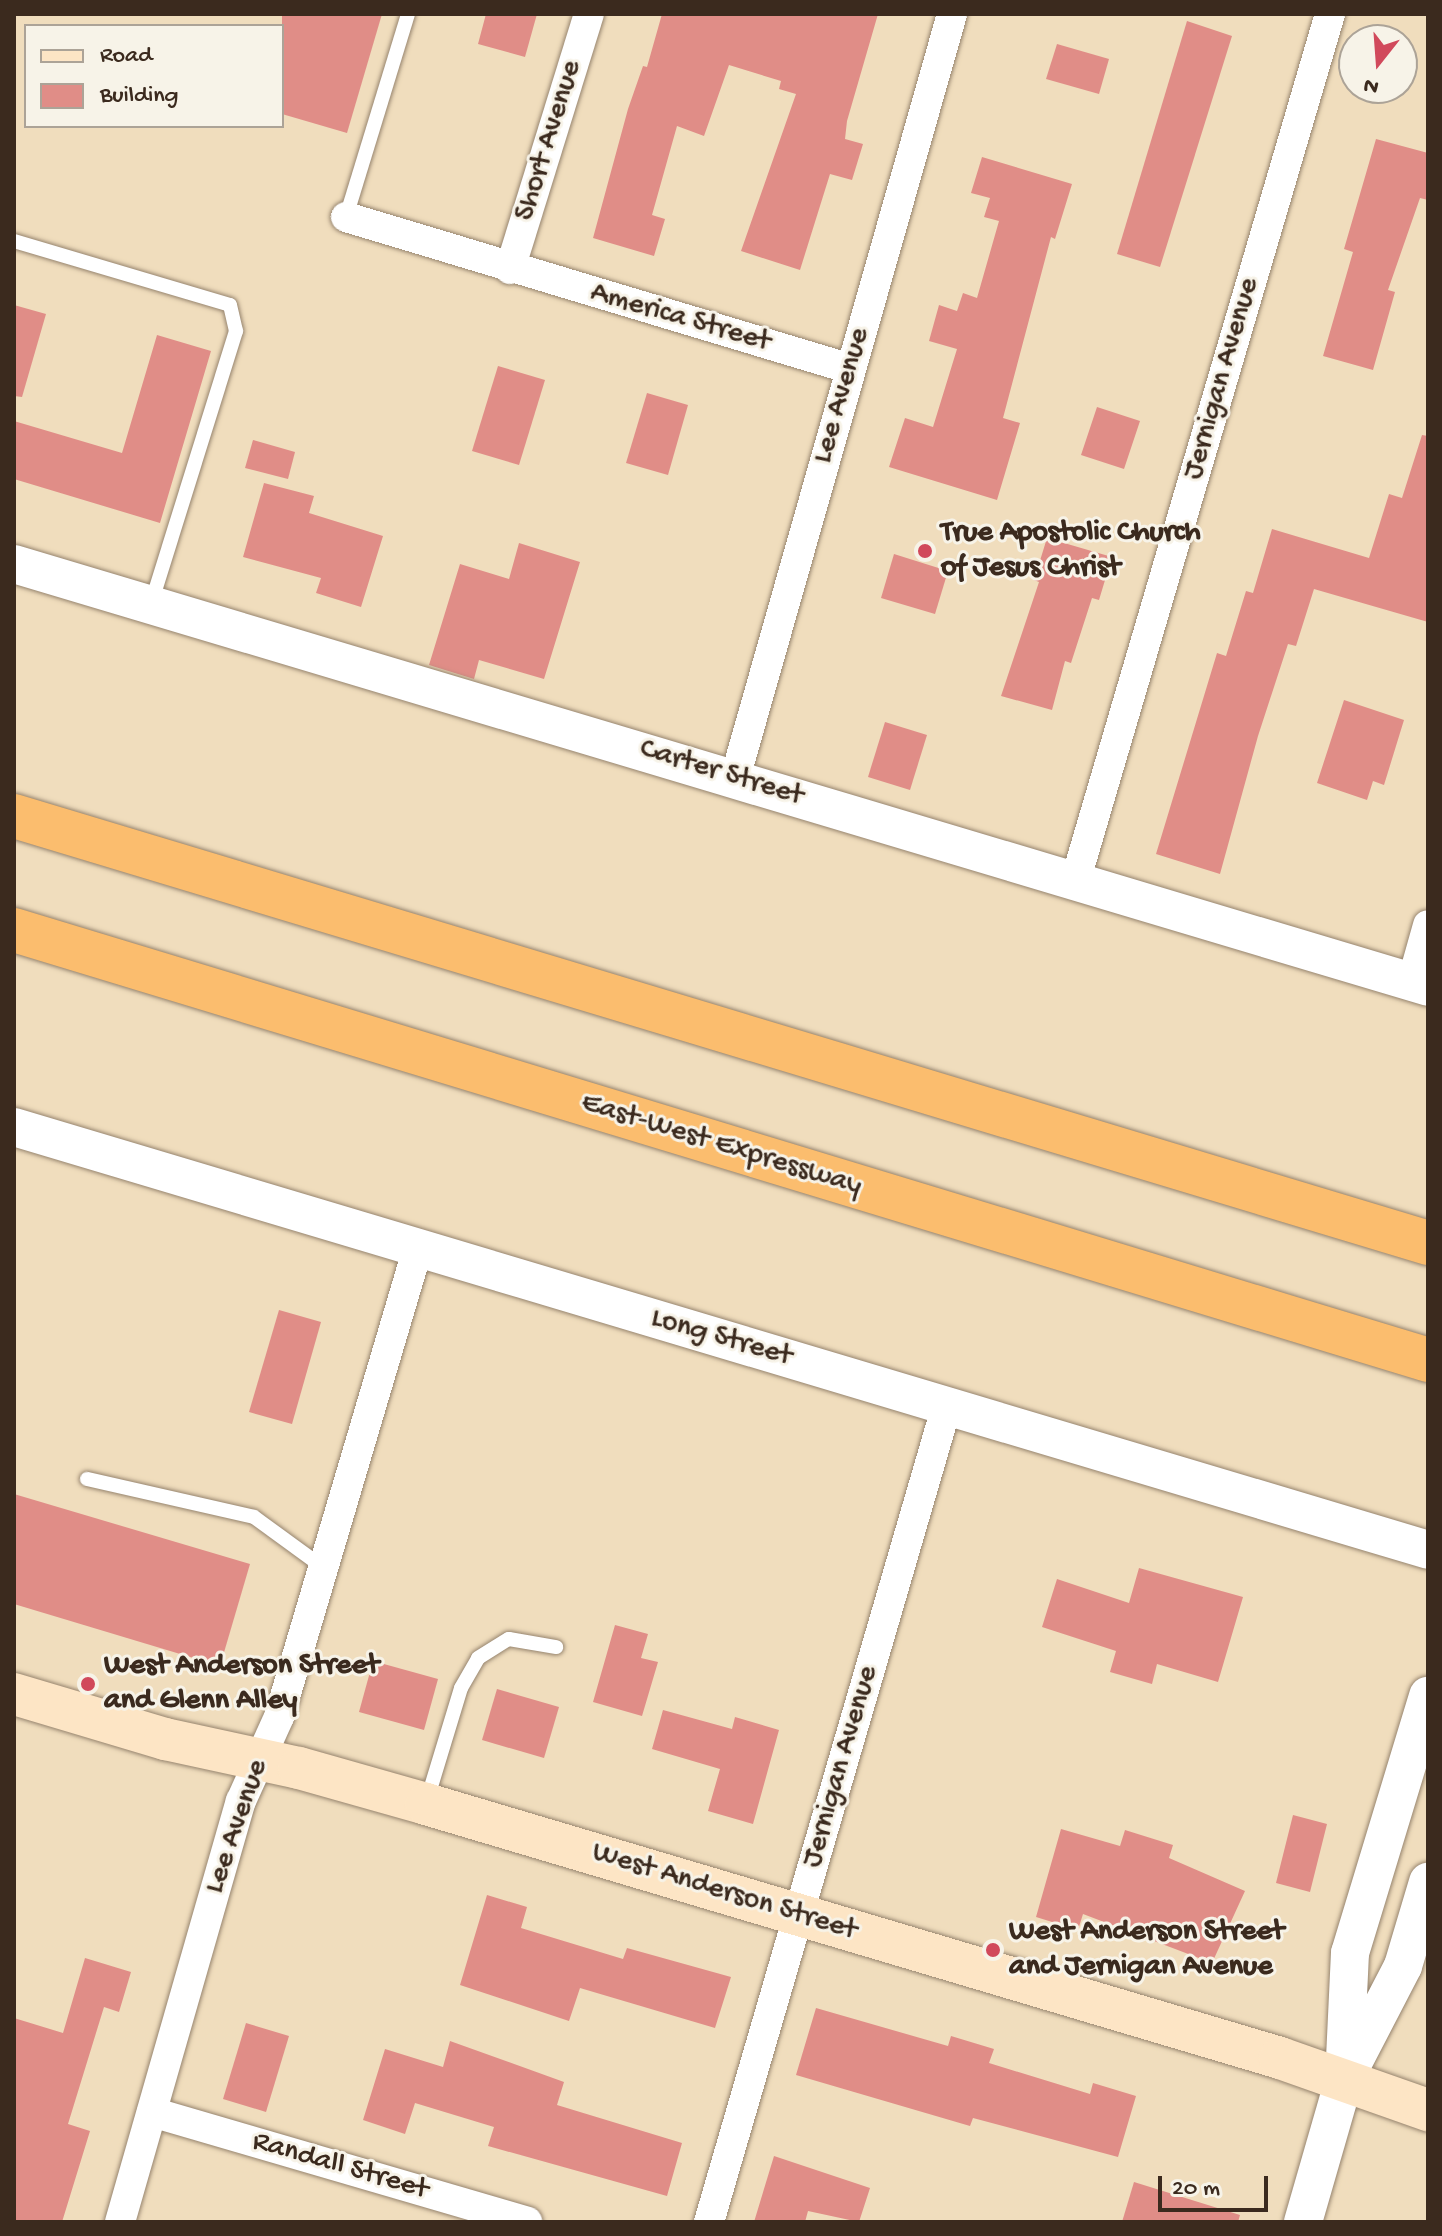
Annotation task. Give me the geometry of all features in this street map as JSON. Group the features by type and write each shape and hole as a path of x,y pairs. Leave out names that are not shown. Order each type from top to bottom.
{"highway":[{"path":"24,818 1428,1243"},
{"name":"East-West Expressway","path":"14,930 130,968 1428,1360"},
{"path":"14,942 130,968"}],"main road":[{"name":"West Anderson Street","path":"14,1694 165,1739 261,1759 426,1804 1344,2080 1428,2110"}],"street":[{"name":"Short Avenue","path":"510,269 589,14"},
{"name":"Lee Avenue","path":"735,778 952,14"},
{"name":"Jernigan Avenue","path":"1075,882 1330,14"},
{"name":"America Street","path":"346,217 510,269 851,369"},
{"name":"Carter Street","path":"14,564 1420,985"},
{"path":"1420,985 1428,925"},
{"name":"Long Street","path":"14,1127 1428,1550"},
{"name":"Lee Avenue","path":"120,2222 241,1801 261,1759 324,1568 417,1250"},
{"name":"Jernigan Avenue","path":"709,2222 947,1405"},
{"path":"1344,2080 1350,1953 1428,1696"},
{"path":"1303,2222 1344,2080 1403,1966 1428,1882"},
{"name":"Randall Street","path":"152,2112 527,2222"}],"lane":[{"path":"346,217 408,14"},
{"path":"14,241 230,305 236,331 151,605"},
{"path":"87,1479 254,1517 324,1568"},
{"path":"426,1804 461,1688 478,1658 509,1639 556,1647"}],"building":[{"path":"282,14 382,14 347,133 284,115"},
{"path":"486,14 537,14 525,57 478,44"},
{"path":"662,14 878,14 847,121 845,139 863,144 852,180 830,174 800,270 741,251 796,94 779,89 781,81 729,65 704,136 677,126 652,215 665,219 654,256 593,238 628,109 643,66 647,67"},
{"path":"1187,21 1232,36 1160,267 1117,254"},
{"path":"1057,44 1109,59 1099,94 1046,79"},
{"path":"1376,139 1428,153 1428,200 1420,198 1388,290 1395,292 1373,370 1323,356 1353,252 1344,249"},
{"path":"982,157 1072,184 1055,239 1051,237 1003,418 1020,423 997,500 889,467 905,418 933,427 957,349 929,341 939,305 957,311 963,293 977,298 999,221 984,217 990,198 971,193"},
{"path":"14,305 46,314 22,397 14,396"},
{"path":"157,335 211,351 160,523 14,479 14,421 122,453"},
{"path":"498,366 545,380 519,465 472,451"},
{"path":"647,393 688,405 668,475 626,463"},
{"path":"1097,407 1140,421 1124,469 1081,455"},
{"path":"1422,435 1428,436 1428,622 1314,589 1296,646 1288,644 1258,736 1220,874 1156,854 1217,653 1226,656 1246,591 1253,593 1272,529 1369,558 1389,494 1402,498"},
{"path":"253,440 295,452 288,479 245,468"},
{"path":"264,483 314,496 309,513 383,536 361,607 316,593 321,578 243,557"},
{"path":"1047,538 1112,557 1099,600 1092,598 1071,663 1065,661 1052,710 1001,696 1039,582 1034,580"},
{"path":"519,543 580,562 544,679 479,660 474,679 429,665 460,564 509,579"},
{"path":"894,554 948,571 935,614 881,598"},
{"path":"1344,700 1404,720 1384,785 1373,781 1367,800 1317,783"},
{"path":"885,722 927,735 910,790 868,777"},
{"path":"279,1310 321,1322 292,1424 249,1412"},
{"path":"14,1494 250,1564 220,1666 14,1604"},
{"path":"1139,1568 1243,1597 1218,1682 1157,1664 1152,1684 1110,1672 1116,1651 1042,1627 1057,1579 1129,1603"},
{"path":"615,1625 648,1634 641,1658 658,1662 642,1716 593,1702"},
{"path":"373,1661 438,1679 424,1730 359,1712"},
{"path":"497,1689 559,1707 544,1758 482,1740"},
{"path":"663,1710 732,1729 735,1717 779,1730 753,1824 708,1811 720,1769 652,1749"},
{"path":"1293,1815 1327,1824 1310,1892 1276,1883"},
{"path":"1061,1829 1120,1846 1125,1830 1173,1845 1169,1858 1245,1891 1212,1963 1083,1914 1078,1930 1036,1917"},
{"path":"487,1895 527,1907 521,1928 623,1959 627,1948 731,1977 715,2028 580,1988 569,2021 460,1985"},
{"path":"85,1958 131,1972 119,2012 104,2007 68,2124 90,2131 62,2222 14,2222 14,2018 63,2033"},
{"path":"816,2008 948,2046 951,2036 994,2049 989,2063 1090,2094 1093,2083 1136,2096 1118,2157 973,2118 970,2126 796,2075"},
{"path":"246,2023 289,2036 266,2112 223,2099"},
{"path":"450,2041 564,2082 557,2105 682,2143 667,2196 488,2146 494,2127 415,2103 405,2134 363,2120 385,2049 443,2067"},
{"path":"774,2156 870,2188 859,2222 808,2211 805,2222 754,2222"},
{"path":"1134,2182 1240,2215 1238,2222 1122,2222"}],"place":[{"name":"True Apostolic Church of Jesus Christ","path":"925,551"},
{"name":"West Anderson Street and Glenn Alley","path":"88,1684"},
{"name":"West Anderson Street and Jernigan Avenue","path":"993,1950"}]}
